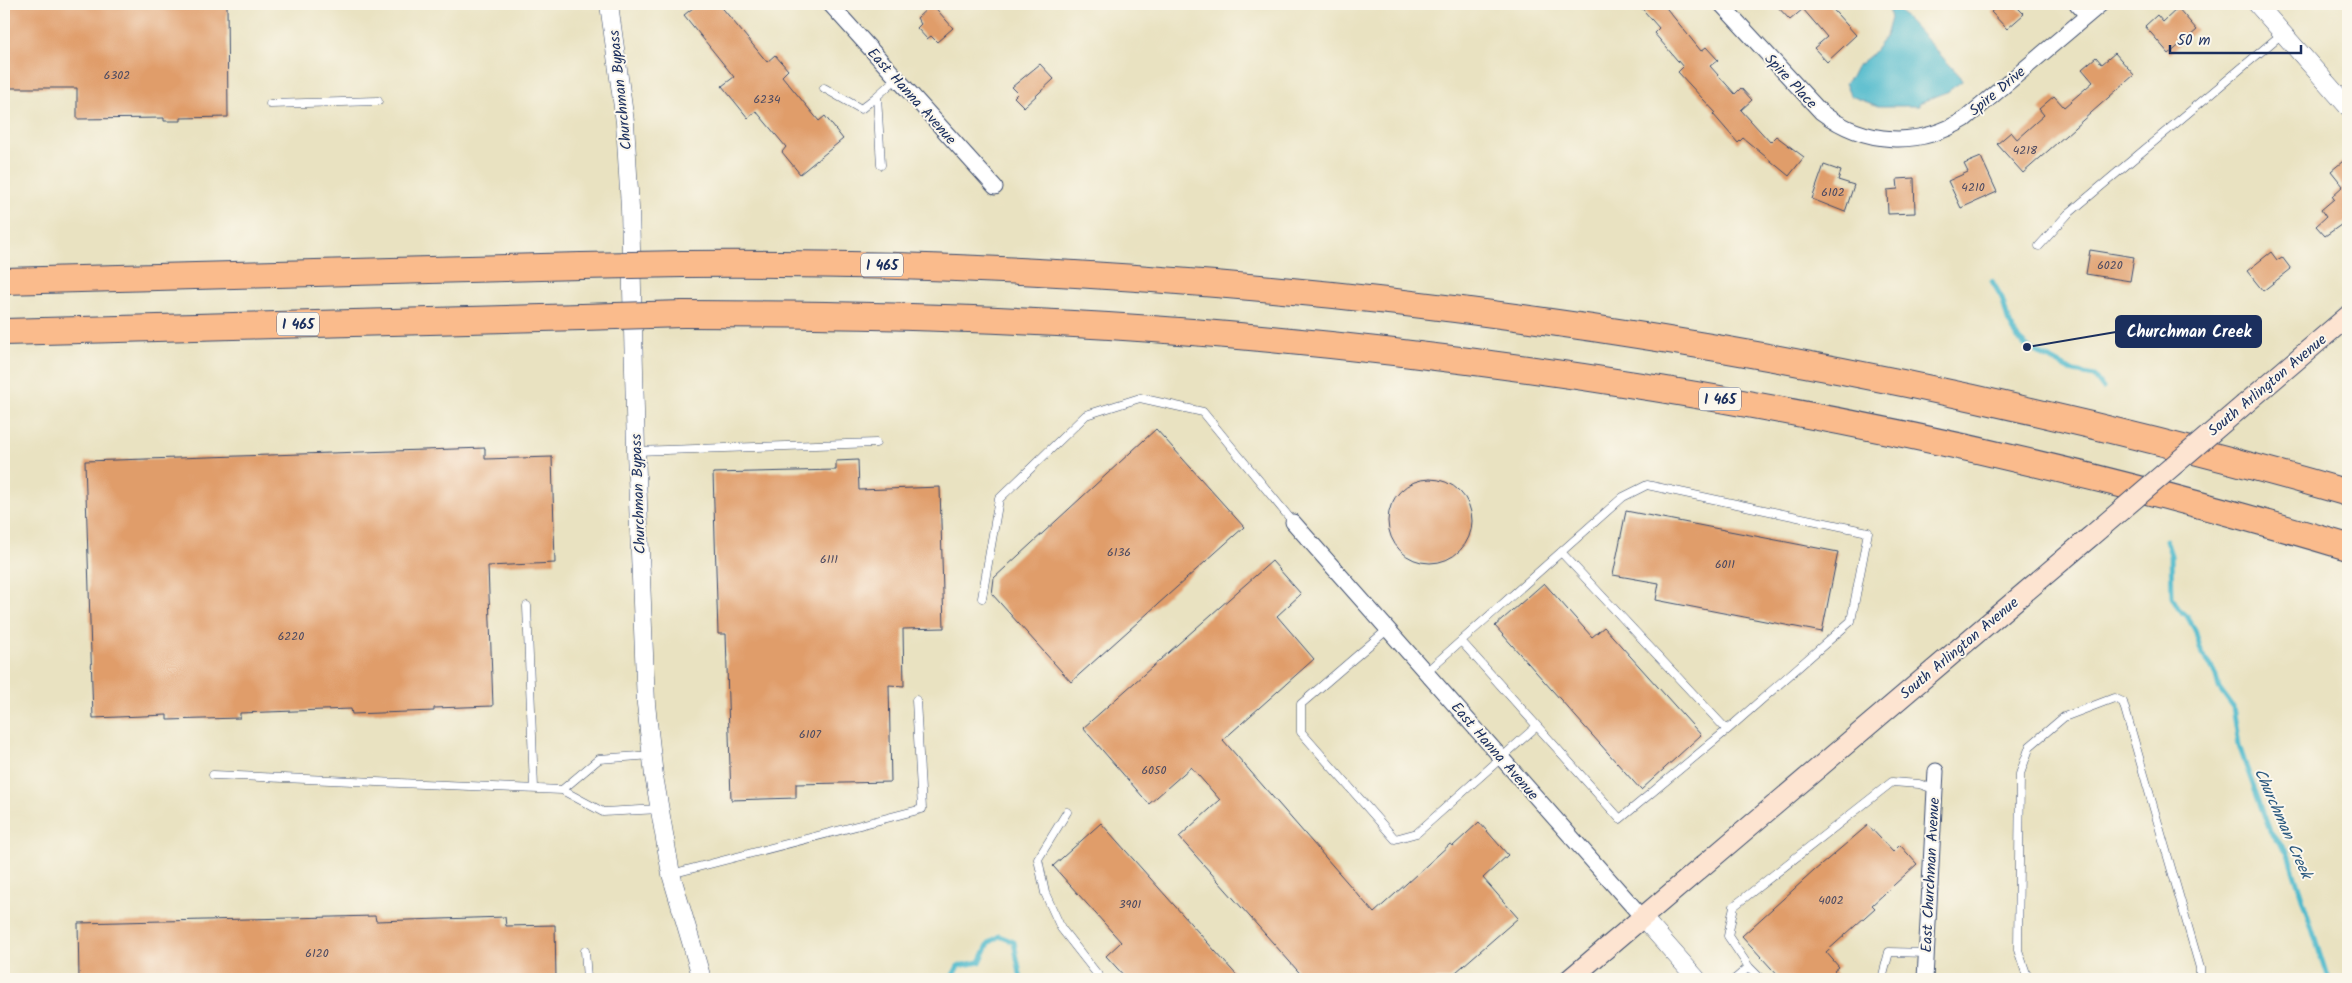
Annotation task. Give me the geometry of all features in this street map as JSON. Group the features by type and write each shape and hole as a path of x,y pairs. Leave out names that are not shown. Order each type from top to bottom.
{"highway":[{"name":"I 465","path":"9,281 683,264 906,266 1100,276 1297,290 1524,318 1724,349 2038,412 2244,464 2348,494"},
{"name":"I 465","path":"9,332 683,314 900,317 1177,331 1314,343 1508,367 1714,398 1910,436 2124,485 2348,547"}],"main road":[{"name":"South Arlington Avenue","path":"1570,979 2348,316"}],"street":[{"name":"Churchman Bypass","path":"609,4 621,80 630,208 636,452 645,688 652,755 671,874 702,979"},
{"name":"East Hanna Avenue","path":"830,4 995,187"},
{"name":"Spire Place","path":"1721,4 1815,108 1840,126 1876,138"},
{"path":"2077,4 2087,15"},
{"name":"Spire Drive","path":"1876,138 1893,140 1921,138 1955,125 1971,114 2101,4"},
{"path":"2257,4 2348,107"},
{"name":"East Hanna Avenue","path":"1293,522 1697,979"},
{"name":"East Churchman Avenue","path":"1925,979 1936,771"}],"lane":[{"path":"2039,246 2068,214 2283,33"},
{"path":"824,88 861,109 897,78"},
{"path":"877,96 881,165"},
{"path":"270,104 378,101"},
{"path":"982,598 999,499 1086,415 1140,398 1204,412 1293,522"},
{"path":"636,452 876,443"},
{"path":"1426,672 1623,497 1647,485 1868,532 1851,621 1727,730 1620,819 1461,641"},
{"path":"1561,552 1727,730"},
{"path":"527,606 534,788"},
{"path":"1388,628 1301,704 1301,732 1395,839 1417,833 1537,726"},
{"path":"2028,979 2018,950 2020,774 2030,746 2064,717 2114,698 2123,702 2200,968 2200,979"},
{"path":"671,874 922,809 916,700"},
{"path":"562,790 599,759 652,755"},
{"path":"213,775 562,790 603,812 660,809"},
{"path":"1761,979 1749,967 1728,936 1734,906 1892,782 1919,784 1934,789"},
{"path":"1067,812 1038,859 1045,893 1061,928 1101,979"},
{"path":"585,951 587,979"},
{"path":"1882,979 1889,952 1927,953"},
{"path":"1735,979 1749,967"}],"water":[{"path":"1887,4 1893,4 1961,77 1962,81 1947,92 1919,103 1919,106 1878,106 1851,96 1845,83 1851,77 1856,67 1871,55 1886,36 1891,18"}],"building":[{"path":"5,4 227,4 228,117 181,118 181,121 164,121 164,118 77,119 77,88 6,88"},
{"path":"698,4 719,4 767,62 775,55 788,70 782,76 819,121 825,116 843,139 800,174 782,152 786,147 756,111 748,118 722,86 734,77 684,15"},
{"path":"932,4 953,28 937,42 931,36 927,39 917,28 921,24 917,18"},
{"path":"1638,4 1663,4 1701,51 1706,47 1718,60 1710,66 1735,94 1741,88 1752,100 1741,110 1770,142 1776,136 1804,157 1789,176 1743,138 1738,143 1713,114 1715,112 1678,72 1683,67 1654,33 1659,28"},
{"path":"1775,4 1828,4 1856,35 1827,62 1814,48 1827,37 1803,9 1790,20"},
{"path":"2000,4 2014,4 2024,14 2007,29 1991,12"},
{"path":"2178,8 2197,30 2169,54 2145,26 2157,15 2163,22"},
{"path":"2115,53 2134,75 2023,173 1997,144 2011,132 2017,139 2044,115 2039,109 2054,96 2064,107 2093,82 2082,69 2096,57 2102,64"},
{"path":"1040,64 1054,79 1024,107 1014,97 1018,93 1012,87"},
{"path":"1981,157 1997,192 1961,208 1948,181 1968,172 1964,164"},
{"path":"2348,157 2348,220 2325,236 2316,226 2326,217 2321,210 2334,199 2332,196 2343,186 2331,171"},
{"path":"1824,165 1841,171 1838,180 1854,185 1845,212 1812,199"},
{"path":"1914,178 1915,213 1888,214 1887,190 1898,189 1897,179"},
{"path":"2090,250 2134,257 2130,281 2086,274"},
{"path":"2271,252 2277,260 2282,257 2291,269 2263,291 2247,271"},
{"path":"1156,429 1244,527 1071,682 992,594 994,578"},
{"path":"485,448 485,459 552,457 555,563 488,566 493,706 434,708 434,711 352,714 351,709 240,713 240,718 167,720 167,715 93,718 85,461"},
{"path":"858,460 859,490 940,487 944,628 903,629 904,686 889,685 891,782 796,784 796,798 731,800 726,634 718,634 713,473 836,470 836,461"},
{"path":"1430,479 1453,486 1465,498 1472,521 1465,544 1453,556 1430,563 1407,556 1395,544 1388,521 1395,498 1407,486"},
{"path":"1626,511 1838,552 1822,632 1656,600 1659,583 1613,575"},
{"path":"1272,561 1301,594 1277,616 1314,659 1223,740 1374,913 1450,844 1453,846 1479,822 1508,855 1483,878 1518,918 1448,979 1305,979 1179,837 1220,800 1191,767 1149,804 1083,728"},
{"path":"1544,583 1592,637 1604,627 1701,735 1641,790 1495,626"},
{"path":"1101,823 1240,979 1127,979 1106,956 1121,942 1053,866"},
{"path":"1868,825 1893,852 1900,845 1917,864 1872,905 1875,908 1826,952 1839,967 1834,971 1841,979 1781,979 1742,936"},
{"path":"375,916 376,921 505,917 506,926 555,925 556,979 79,979 78,923"}],"waterway":[{"name":"Churchman Creek","path":"1992,281 2002,298 2008,320 2019,340 2027,347 2074,372 2094,376 2103,388"},
{"name":"Churchman Creek","path":"2166,540 2171,555 2172,597 2195,630 2202,654 2211,666 2219,688 2233,707 2239,745 2246,766 2270,831 2288,854 2328,979"},
{"path":"951,979 958,966 980,962 989,943 999,936 1014,942 1021,979"}],"place":[{"name":"Churchman Creek","path":"2027,347"}]}
